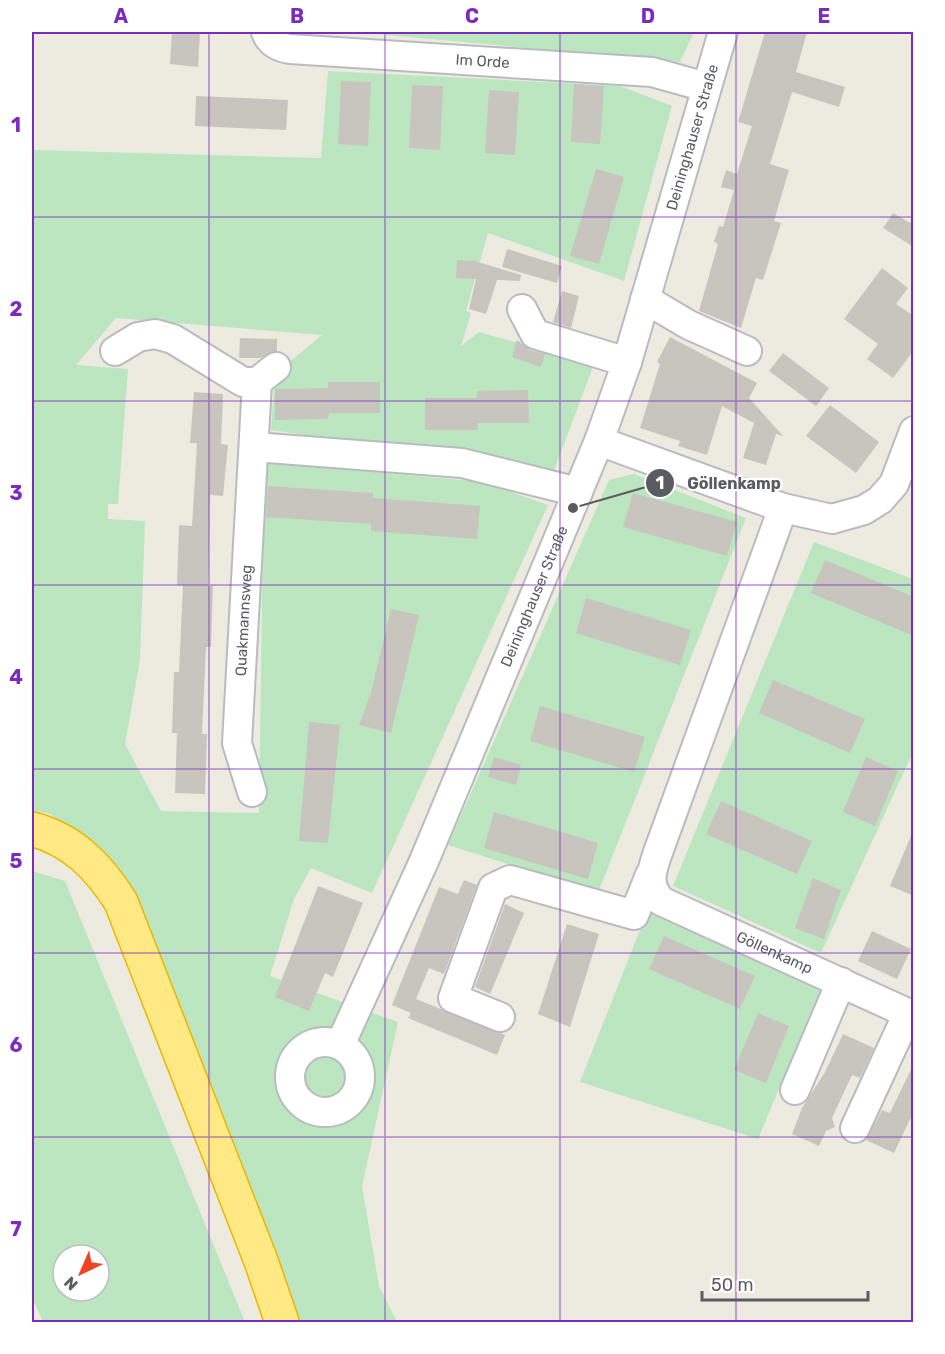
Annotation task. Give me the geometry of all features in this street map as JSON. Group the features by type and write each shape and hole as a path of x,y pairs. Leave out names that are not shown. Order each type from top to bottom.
{"highway":[{"path":"32,829 58,838 75,849 94,865 121,903 261,1261 282,1323"}],"street":[{"name":"Im Orde","path":"266,32 268,39 279,47 290,50 652,72 706,87"},
{"name":"Deininghauser Straße","path":"340,1045 424,861 599,441 627,362 723,32"},
{"path":"645,299 689,325 747,351"},
{"path":"522,309 536,334 627,362"},
{"name":"Quakmannsweg","path":"115,351 138,337 155,334 173,339 243,382 266,375 254,447 237,743 252,792"},
{"path":"599,441 783,508 832,519 864,510 880,500 894,484 914,431"},
{"path":"254,447 462,463 578,492"},
{"path":"500,1017 453,998 493,888 510,880 634,915 783,508"},
{"name":"Göllenkamp","path":"650,875 652,891 661,901 911,1015"},
{"path":"795,1090 841,982"},
{"path":"855,1128 911,1015"}],"green space":[{"path":"354,32 694,32 680,62"},
{"path":"328,71 620,86 672,106 624,281 488,233 466,311 471,313 461,346 479,332 594,364 554,471 271,430 275,374 322,335 116,318 76,365 128,369 118,504 108,504 108,519 145,521 140,660 125,744 161,811 259,813 264,462 482,482 548,505 372,893 311,868 294,899 270,976 398,1022 362,1186 379,1286 397,1322 293,1322 104,855 50,814 32,810 32,150 321,158"},
{"path":"634,474 746,518 598,893 448,845 609,480"},
{"path":"814,542 913,579 913,752 821,953 673,886"},
{"path":"32,871 65,881 245,1322 43,1322 32,1297"},
{"path":"647,912 820,991 758,1139 580,1082"}],"building":[{"path":"172,32 200,32 198,67 170,64"},
{"path":"765,32 807,32 796,72 845,87 839,107 792,92 770,164 789,170 774,221 781,223 763,280 756,278 741,328 699,311 718,244 714,242 719,226 723,227 734,190 721,187 726,170 737,174 752,126 738,122"},
{"path":"341,81 371,82 368,146 338,144"},
{"path":"574,84 604,86 600,144 571,142"},
{"path":"412,85 443,86 440,150 409,148"},
{"path":"489,90 519,92 515,155 485,153"},
{"path":"196,96 288,100 286,130 195,126"},
{"path":"596,169 624,177 599,264 570,256"},
{"path":"893,213 914,225 914,247 883,228"},
{"path":"507,249 562,266 557,283 502,267"},
{"path":"457,260 475,261 521,275 520,281 497,280 486,314 469,309 476,279 456,278"},
{"path":"882,268 908,288 896,304 914,316 914,350 893,378 867,359 878,344 844,319"},
{"path":"562,291 579,296 571,328 553,322"},
{"path":"670,337 757,383 749,398 783,436 776,434 766,465 743,458 754,423 722,406 707,455 678,446 680,441 640,428 660,364 657,362"},
{"path":"240,338 277,339 277,351 260,358 239,358"},
{"path":"517,340 530,350 545,354 541,367 512,357"},
{"path":"783,353 829,388 816,406 769,371"},
{"path":"328,382 380,382 380,413 329,413 328,419 275,420 275,389 328,388"},
{"path":"528,390 529,423 477,423 478,430 425,430 425,398 477,398 477,391"},
{"path":"194,392 223,394 221,444 228,445 223,496 210,495 208,586 213,586 211,647 206,647 202,734 207,734 205,794 175,793 177,733 172,733 174,672 179,672 183,585 177,585 179,525 192,526 197,443 190,443"},
{"path":"830,405 879,442 856,473 806,436"},
{"path":"268,486 373,493 373,498 480,506 477,539 371,531 371,524 266,517"},
{"path":"633,493 737,522 727,556 623,527"},
{"path":"825,560 914,597 914,636 811,593"},
{"path":"586,598 691,630 680,665 576,633"},
{"path":"391,609 419,615 391,733 359,725 371,693"},
{"path":"773,680 865,719 850,753 759,713"},
{"path":"540,706 645,737 634,772 530,741"},
{"path":"309,722 340,725 328,843 299,841"},
{"path":"494,757 521,765 516,785 488,777"},
{"path":"866,757 898,771 875,826 843,812"},
{"path":"721,801 812,841 797,874 706,834"},
{"path":"494,812 598,843 588,879 484,848"},
{"path":"914,831 914,896 890,886"},
{"path":"813,878 841,890 824,939 795,928"},
{"path":"464,880 477,885 444,974 429,968 416,999 505,1035 497,1055 408,1018 411,1013 392,1005 439,887 458,894"},
{"path":"318,886 363,903 333,977 325,973 309,1011 275,997"},
{"path":"505,904 524,913 490,994 475,987"},
{"path":"567,924 599,934 570,1027 538,1014"},
{"path":"872,931 911,949 897,979 858,961"},
{"path":"664,936 755,976 740,1009 649,969"},
{"path":"758,1013 789,1026 766,1083 734,1070"},
{"path":"843,1034 874,1048 860,1078 852,1075 832,1118 835,1127 826,1131 819,1146 792,1134 802,1108 825,1072"},
{"path":"914,1063 914,1111 894,1153 866,1140 882,1110 890,1113"}],"place":[{"name":"Göllenkamp","path":"573,508"}]}
